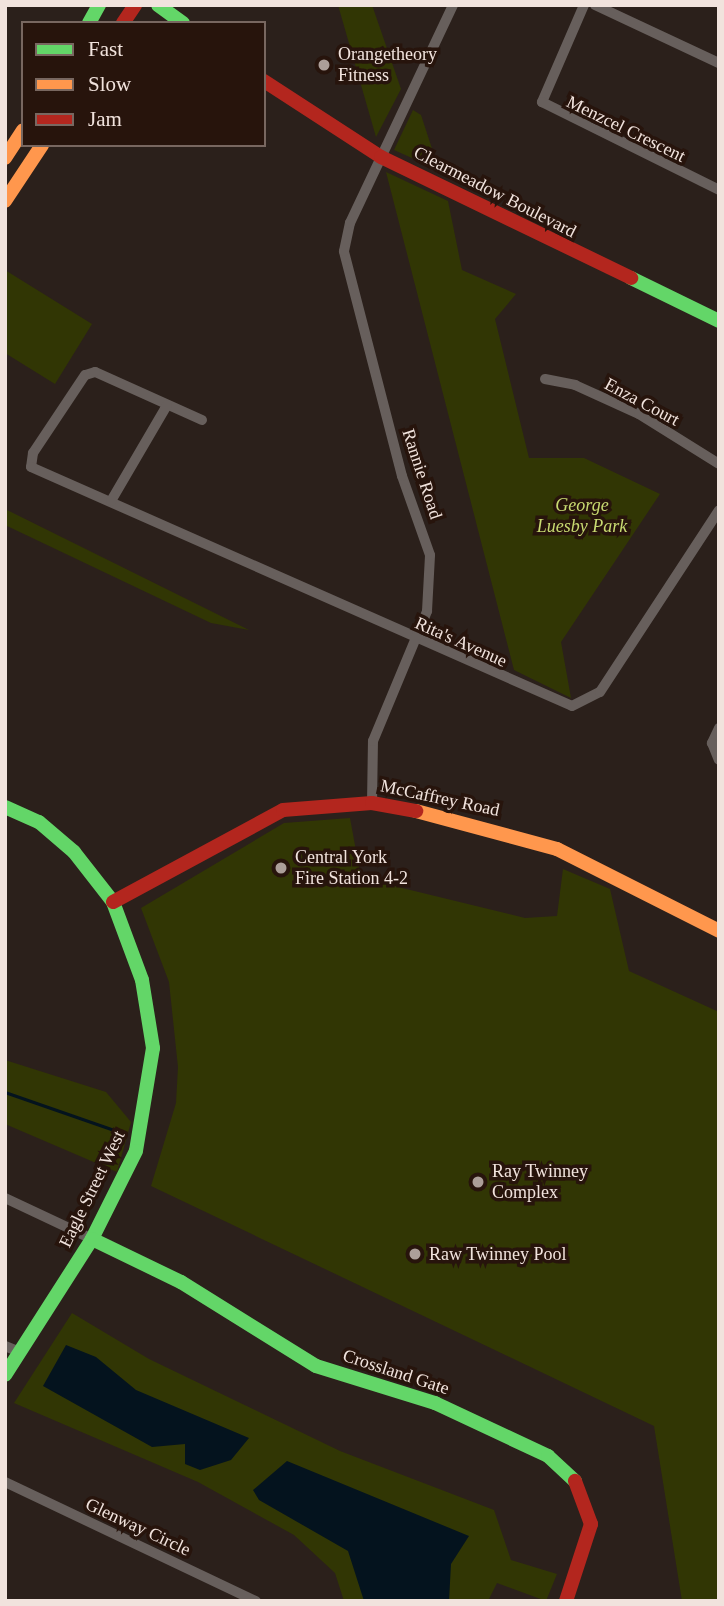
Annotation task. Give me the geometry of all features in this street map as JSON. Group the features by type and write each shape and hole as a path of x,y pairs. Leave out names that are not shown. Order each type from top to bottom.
{"street":[{"path":"90,21 99,5"},
{"path":"124,21 135,5"},
{"path":"158,5 180,21"},
{"name":"Rannie Road","path":"372,803 373,741 417,639 431,588 430,555 402,476 344,251 350,223 453,5"},
{"name":"Menzcel Crescent","path":"584,5 542,102 719,190"},
{"path":"595,5 719,62"},
{"name":"Clearmeadow Boulevard","path":"266,83 382,157 719,321"},
{"path":"5,158 21,133"},
{"path":"5,201 41,147"},
{"name":"Rita's Avenue","path":"167,405 95,372 85,374 39,443 30,462 35,471 111,501 558,702 586,703 719,510"},
{"name":"Enza Court","path":"545,379 575,385 639,414 719,464"},
{"path":"111,501 167,405 202,419"},
{"path":"719,728 712,743 719,760"},
{"name":"McCaffrey Road","path":"113,902 283,810 372,803 457,818 557,849 719,931"},
{"name":"Eagle Street West","path":"5,807 39,822 91,875 113,902 151,1016 152,1083 136,1151 92,1239 5,1375"},
{"path":"5,1198 92,1239"},
{"name":"Crossland Gate","path":"92,1239 180,1282 316,1366 435,1404 548,1456 577,1483 591,1524 566,1601"},
{"path":"5,1346 20,1352"},
{"name":"Glenway Circle","path":"5,1482 257,1601"}],"green space":[{"path":"338,5 372,5 401,89 376,137"},
{"path":"413,110 421,115 439,170 394,150"},
{"name":"George Luesby Park","path":"386,172 448,201 462,270 516,294 495,319 529,458 584,458 660,494 561,642 571,698 514,670"},
{"path":"5,270 92,324 55,384 5,353"},
{"path":"5,509 249,630 211,623 5,525"},
{"path":"350,818 361,878 525,918 557,916 563,869 610,889 629,971 719,1012 719,1601 682,1601 654,1426 151,1186 176,1103 178,1067 169,982 141,908 284,823"},
{"path":"5,1060 106,1092 131,1122 117,1172 5,1124"},
{"path":"72,1313 149,1359 340,1451 494,1510 511,1560 557,1574 546,1601 497,1583 488,1601 344,1601 335,1573 294,1535 198,1482 14,1403"}],"water":[{"path":"66,1345 96,1357 136,1390 249,1438 231,1460 200,1470 185,1464 185,1444 152,1447 43,1386"},
{"path":"287,1461 469,1536 451,1564 449,1601 364,1601 348,1551 259,1500 253,1490"}],"waterway":[{"path":"5,1092 120,1132"}],"traffic: fast":[{"path":"90,21 99,5"},
{"path":"158,5 180,21"},
{"path":"631,278 719,321"},
{"path":"5,807 39,822 74,852 113,902 142,980 153,1048 136,1151 92,1239 5,1375"},
{"path":"92,1239 181,1282 316,1366 435,1403 548,1456 575,1481"}],"traffic: slow":[{"path":"5,158 21,133"},
{"path":"5,201 41,147"},
{"path":"416,811 557,849 719,931"}],"traffic: jam":[{"path":"124,21 135,5"},
{"path":"266,82 381,157 631,278"},
{"path":"113,902 283,810 372,803 416,811"},
{"path":"566,1601 591,1524 575,1481"}],"place":[{"name":"Orangetheory Fitness","path":"324,65"},
{"name":"Central York Fire Station 4-2","path":"281,868"},
{"name":"Ray Twinney Complex","path":"478,1182"},
{"name":"Raw Twinney Pool","path":"415,1254"}]}
